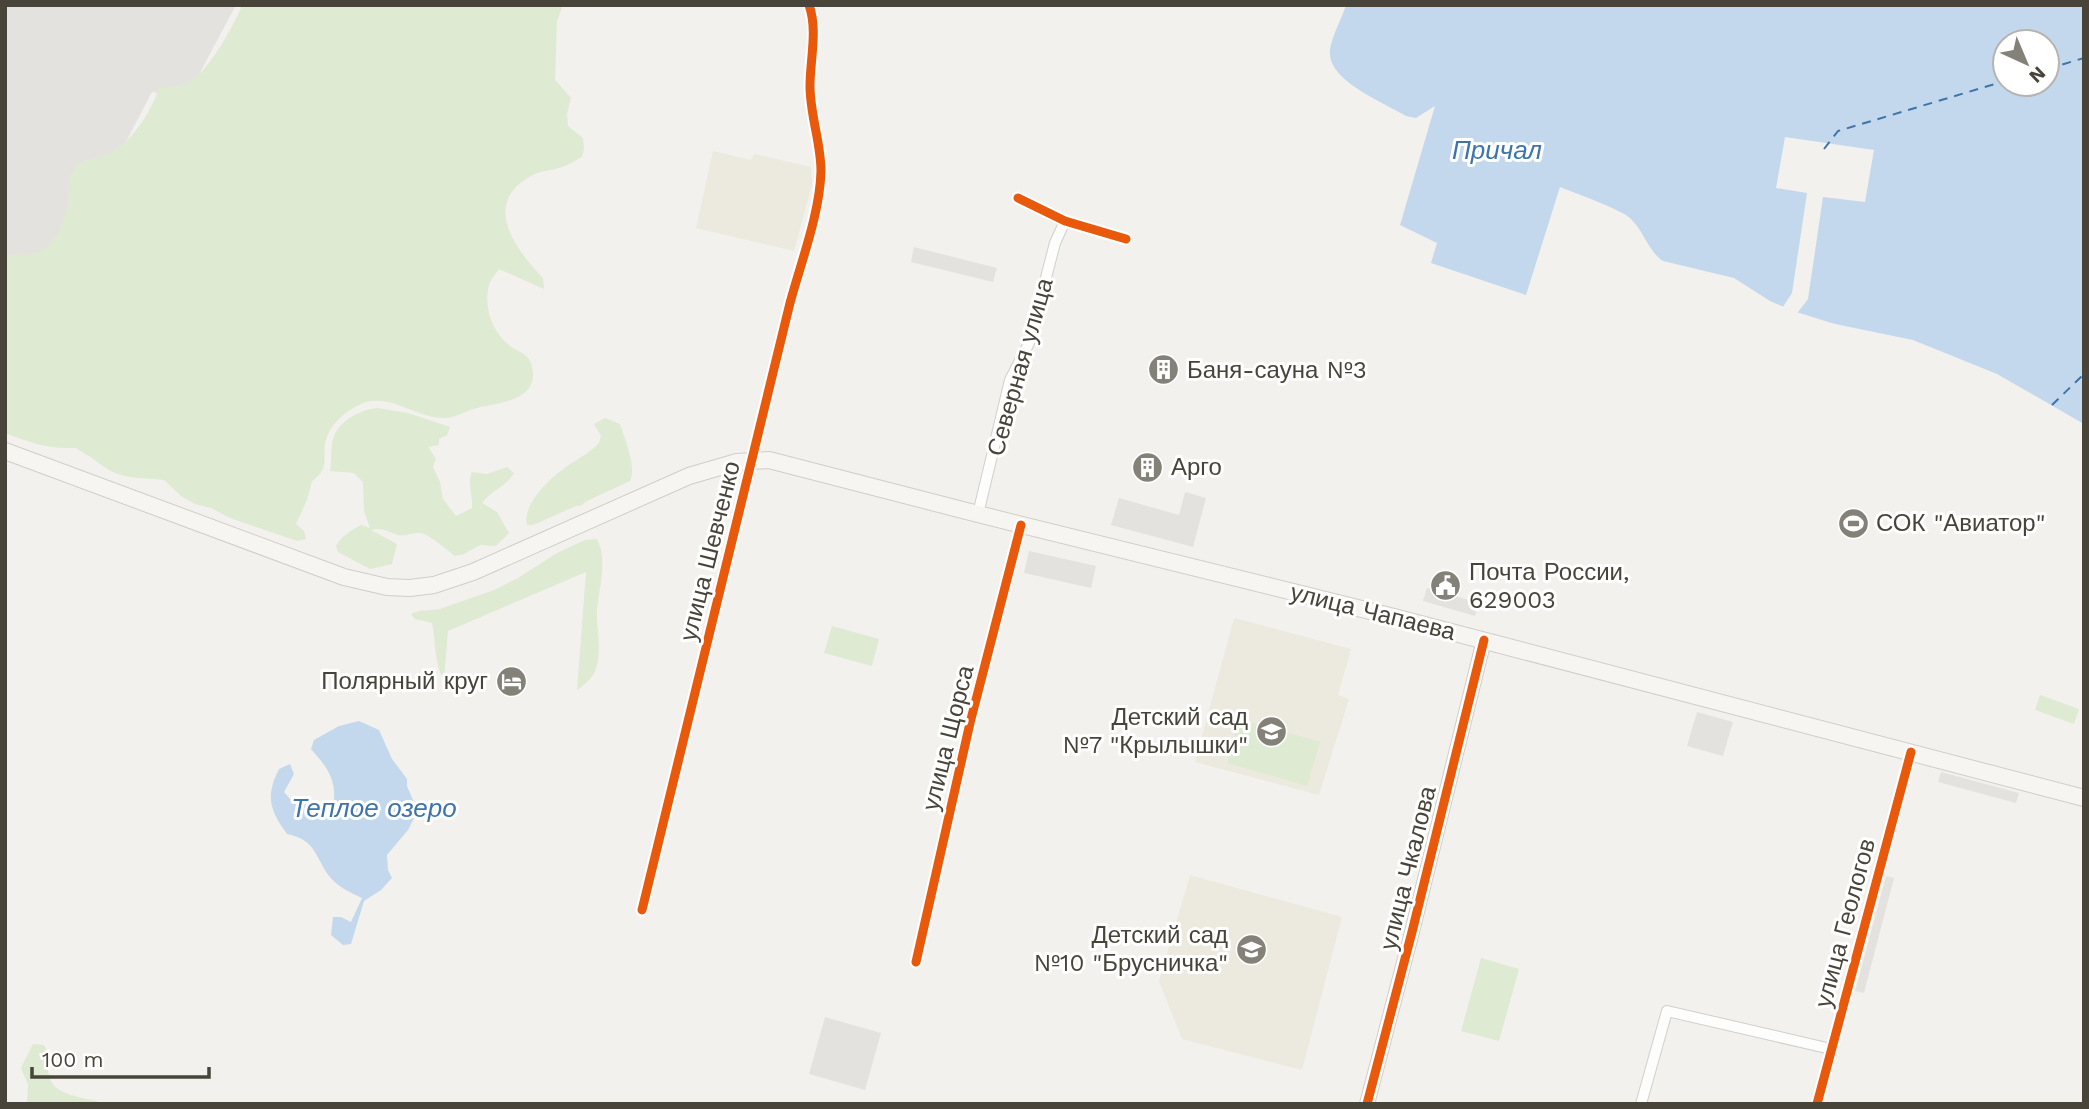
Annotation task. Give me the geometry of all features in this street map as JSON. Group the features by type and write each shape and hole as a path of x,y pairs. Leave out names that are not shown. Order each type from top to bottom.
{"main road":[{"name":"улица Чапаева","path":"5,451 344,577 374,586 397,588 434,585 473,572 662,486 725,465 769,460 1484,640 2084,798"}],"street":[{"name":"улица Шевченко","path":"642,910 817,202 821,168 811,110 813,26 809,5"},
{"path":"1017,198 1065,221 1126,240"},
{"name":"Северная улица","path":"978,514 1010,380 1029,343 1055,243 1065,221"},
{"name":"улица Щорса","path":"916,962 970,723 1021,525"},
{"name":"улица Чкалова","path":"1367,1104 1484,640"},
{"name":"улица Геологов","path":"1817,1104 1911,752"},
{"path":"1641,1104 1667,1011 1831,1049"}],"shaded area":[{"path":"5,5 236,5 187,97 152,92 116,161 66,285 5,267"},
{"path":"713,151 751,160 754,154 811,167 812,185 794,251 696,228"},
{"path":"914,247 997,268 993,282 911,262"},
{"path":"1185,492 1206,498 1193,547 1111,525 1119,498 1179,515"},
{"path":"1029,551 1096,566 1091,588 1024,573"},
{"path":"1427,588 1479,603 1475,616 1423,601"},
{"name":"Детский сад №7 \"Крылышки\"","path":"1234,618 1351,649 1338,695 1349,699 1319,795 1195,762"},
{"path":"1697,712 1733,722 1723,756 1687,746"},
{"path":"1941,772 2019,793 2016,803 1938,782"},
{"name":"Детский сад №10 \"Брусничка\"","path":"1190,875 1342,917 1302,1070 1182,1039 1159,981"},
{"path":"1886,876 1894,878 1864,993 1855,991"},
{"path":"825,1017 881,1033 865,1090 809,1074"}],"green space":[{"path":"242,5 563,5 557,21 555,80 571,98 567,114 568,126 583,138 582,157 565,166 531,176 516,187 508,199 505,212 508,226 522,254 543,278 544,289 499,269 488,290 488,308 493,325 509,345 526,355 532,366 533,378 530,386 516,398 446,418 431,417 380,401 369,401 348,412 338,420 327,437 323,469 312,481 296,524 304,531 306,539 297,541 195,504 181,496 164,480 119,474 76,448 39,445 5,433 5,254 31,254 50,244 65,214 70,176 74,169 82,162 112,152 128,140 146,115 159,88 184,84 199,74 221,46"},
{"path":"377,408 408,413 450,427 447,435 439,439 439,445 428,447 436,459 433,467 440,482 443,499 456,516 472,508 472,472 487,474 507,467 514,473 482,503 497,512 509,533 496,546 480,545 455,556 425,534 401,535 379,529 371,530 397,544 392,564 370,569 338,552 336,546 347,534 361,525 370,528 364,511 363,482 354,473 330,471 333,440 346,420 358,413"},
{"path":"605,418 620,424 631,461 630,481 581,506 527,525 528,510 537,494 556,475 599,443 601,436 594,424"},
{"path":"597,539 602,556 597,610 599,651 596,668 586,683 577,690 586,572 448,631 444,680 437,660 432,623 415,619 411,614 440,609 494,590 557,553 585,540"},
{"path":"832,626 879,639 872,666 824,653"},
{"path":"2040,695 2079,709 2074,724 2035,710"},
{"path":"1240,719 1320,742 1307,786 1227,763"},
{"path":"1481,958 1519,969 1499,1041 1461,1031"},
{"path":"33,1044 44,1045 50,1079 59,1090 106,1104 27,1104 28,1085 21,1068"}],"water":[{"name":"Причал","path":"1346,5 2084,5 2084,424 1997,374 1913,340 1835,324 1793,311 1770,301 1734,278 1663,261 1653,252 1630,218 1560,187 1526,295 1431,263 1437,243 1400,225 1435,106 1416,118 1406,116 1359,90 1338,72 1332,63 1330,52"},
{"name":"Теплое озеро","path":"359,721 379,730 392,759 407,779 413,800 414,818 408,830 387,855 388,870 392,878 381,890 364,901 351,944 343,945 331,935 333,917 341,917 351,922 362,898 332,880 309,844 287,834 273,810 271,796 279,769 290,764 294,774 284,792 291,800 322,804 334,801 329,773 311,749 314,740 339,726"}],"pier":[{"path":"1785,137 1874,150 1865,202 1823,197 1808,299 1795,316 1781,310 1792,293 1807,193 1776,188"}],"ferry route":[{"path":"2061,65 2084,58"},
{"path":"1824,149 1838,131 1991,85"},
{"path":"2052,405 2084,374"}],"cycle path":[{"path":"642,910 790,303 817,204 821,171 810,97 813,35 809,5"},
{"path":"1018,198 1065,221 1126,239"},
{"path":"916,962 970,723 1021,525"},
{"path":"1367,1104 1484,640"},
{"path":"1817,1104 1911,752"}],"place":[{"name":"Баня-сауна №3","path":"1164,370"},
{"name":"Арго","path":"1148,467"},
{"name":"СОК \"Авиатор\"","path":"1853,523"},
{"name":"Почта России, 629003","path":"1446,586"},
{"name":"Полярный круг","path":"511,681"},
{"name":"Детский сад №7 \"Крылышки\"","path":"1271,731"},
{"name":"Детский сад №10 \"Брусничка\"","path":"1251,949"}]}
